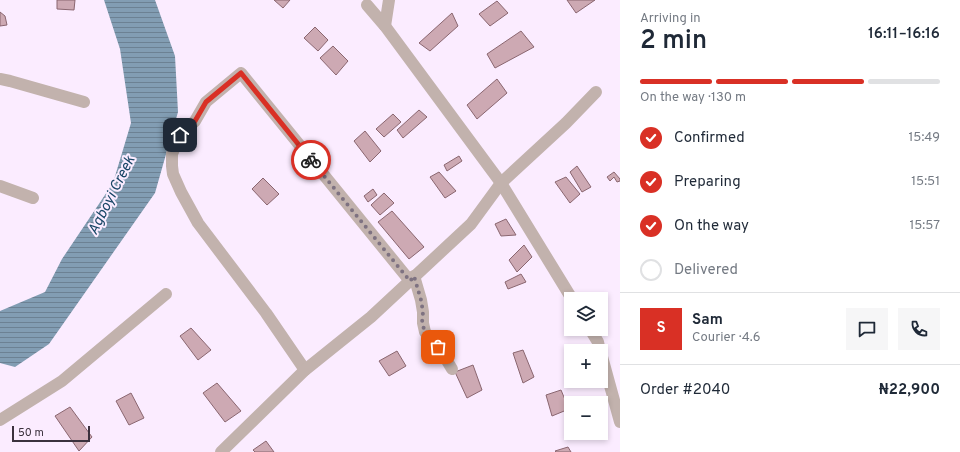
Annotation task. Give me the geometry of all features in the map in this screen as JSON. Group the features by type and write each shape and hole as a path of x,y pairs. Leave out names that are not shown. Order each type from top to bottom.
{"street":[{"path":"385,26 389,0"},
{"path":"367,5 385,26 501,183 568,292"},
{"path":"305,370 266,313 198,223 173,174 172,154 180,135 195,121 206,102 241,73 412,278 421,300 423,312 422,323 425,332 443,354 452,369"},
{"path":"0,79 84,102"},
{"path":"221,452 305,370 371,317 471,224 501,183 566,123 596,92"},
{"path":"0,186 33,198"},
{"path":"0,420 62,381 166,294"},
{"path":"608,378 620,422"}],"water":[{"name":"Agboyi Creek","path":"104,0 155,0 175,56 178,112 155,193 49,344 15,367 0,363 0,311 45,292 62,259 113,183 131,123 120,49"}],"building":[{"path":"57,0 75,0 74,10 57,9"},
{"path":"274,0 290,0 283,8"},
{"path":"567,0 595,0 576,13"},
{"path":"497,1 508,13 490,26 479,14"},
{"path":"0,12 5,16 7,25 0,26"},
{"path":"452,13 458,26 430,51 419,43"},
{"path":"315,27 328,40 318,51 304,38"},
{"path":"521,31 534,47 495,68 487,54"},
{"path":"333,46 348,61 336,75 320,58"},
{"path":"497,79 507,93 477,119 467,105"},
{"path":"419,110 427,117 403,138 397,130"},
{"path":"393,114 401,122 384,137 376,129"},
{"path":"365,131 381,151 370,162 354,141"},
{"path":"459,156 462,161 447,171 444,165"},
{"path":"577,166 591,187 582,192 570,172"},
{"path":"439,172 456,191 445,198 430,177"},
{"path":"614,172 620,181 617,182 614,177 610,181 607,177"},
{"path":"566,177 580,194 570,203 555,182"},
{"path":"263,178 279,194 267,205 252,189"},
{"path":"373,189 377,195 368,202 364,196"},
{"path":"384,193 394,203 380,215 371,205"},
{"path":"392,211 424,247 409,259 378,222"},
{"path":"506,219 516,235 501,236 495,224"},
{"path":"524,245 532,257 517,272 509,260"},
{"path":"521,274 526,282 508,289 505,282"},
{"path":"191,328 211,350 198,360 180,336"},
{"path":"523,350 534,377 523,383 513,353"},
{"path":"397,351 406,366 389,376 379,361"},
{"path":"473,365 482,390 467,398 455,372"},
{"path":"217,383 241,411 225,422 203,393"},
{"path":"561,390 564,397 564,411 552,416 546,395"},
{"path":"131,393 144,418 129,425 116,401"},
{"path":"70,407 92,437 79,451 55,416"},
{"path":"266,441 274,452 255,452 253,450"},
{"path":"568,447 571,452 555,451"}],"way so far":[{"path":"311,160 410,281 414,276 421,300 423,312 422,323 425,332 438,347"}],"route":[{"path":"180,135 195,121 206,102 241,73 311,160"}]}
